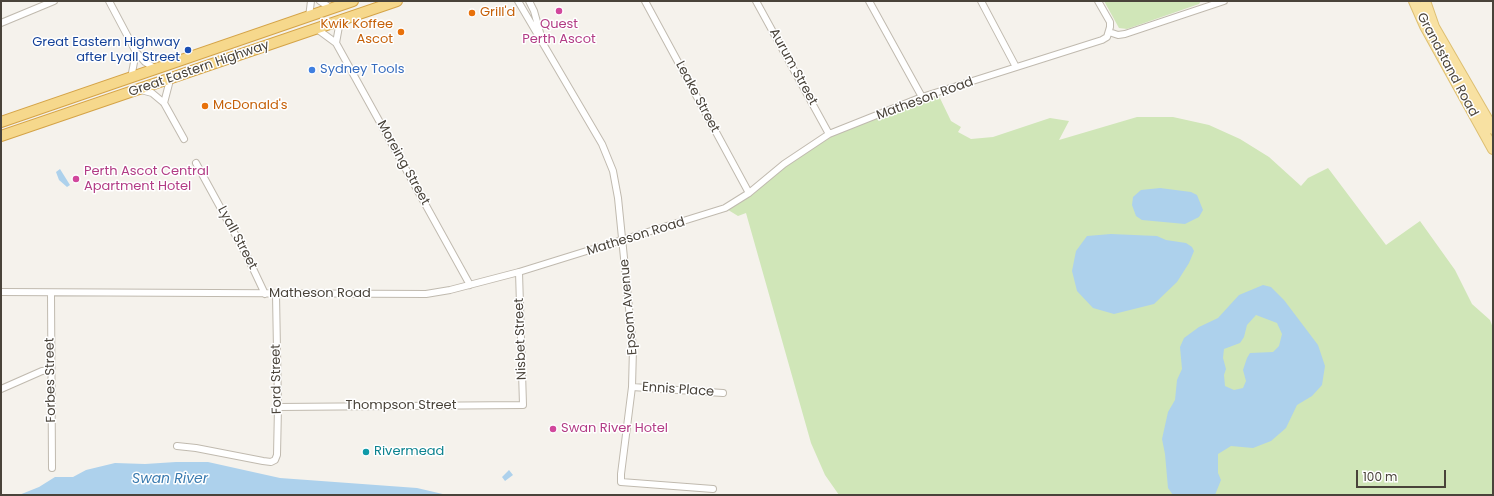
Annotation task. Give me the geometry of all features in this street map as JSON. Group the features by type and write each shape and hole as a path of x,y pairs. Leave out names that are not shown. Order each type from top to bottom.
{"highway":[{"name":"Great Eastern Highway","path":"1,122 353,1"},
{"name":"Great Eastern Highway","path":"1,136 170,80 397,1"},
{"path":"178,61 193,60 264,35 269,38 267,45"},
{"path":"27,113 27,118 31,119 94,99 109,100"}],"main road":[{"name":"Grandstand Road","path":"1414,1 1425,26 1493,148"},
{"name":"Grandstand Road","path":"1425,1 1434,27 1493,129"}],"street":[{"path":"1,23 54,1"},
{"path":"109,1 136,52 145,62 156,69"},
{"path":"309,17 311,1"},
{"path":"320,1 332,9"},
{"name":"Epsom Avenue","path":"518,1 602,144 613,172 623,241 633,348 632,387 620,474 621,482 629,484 713,489"},
{"name":"Epsom Avenue","path":"528,1 534,11 541,38"},
{"name":"Leake Street","path":"645,1 749,193"},
{"name":"Aurum Street","path":"756,1 829,134"},
{"path":"869,1 922,97"},
{"path":"981,1 1016,66"},
{"path":"1098,1 1110,22 1109,32 1118,35 1126,34 1212,3 1224,1"},
{"path":"336,42 340,21"},
{"name":"Moreing Street","path":"317,29 336,42 470,284"},
{"name":"Matheson Road","path":"1,292 426,294 470,284 519,272 623,241 725,208 749,193 784,164 829,134 922,97 1102,40 1107,37 1109,32"},
{"path":"130,78 136,52"},
{"path":"164,103 170,80"},
{"path":"140,90 152,93 164,103 184,139"},
{"name":"Lyall Street","path":"196,163 248,258 265,294"},
{"name":"Nisbet Street","path":"519,272 523,405"},
{"name":"Forbes Street","path":"51,293 52,468"},
{"name":"Ford Street","path":"177,446 196,448 271,462 277,455 278,407 276,294"},
{"path":"1,389 42,371 51,370"},
{"name":"Ennis Place","path":"632,387 724,393"},
{"name":"Thompson Street","path":"278,407 523,405"}],"green space":[{"path":"1104,1 1201,1 1199,4 1127,29 1119,28"},
{"path":"937,92 951,121 961,127 958,132 971,139 993,137 1050,118 1069,121 1059,140 1137,117 1173,117 1209,125 1240,139 1269,157 1301,186 1308,178 1328,168 1386,245 1420,221 1455,270 1472,304 1490,320 1493,328 1493,495 839,495 825,475 811,443 746,213 738,216 725,208 829,134"}],"water":[{"path":"60,169 70,185 67,187 59,180 56,172"},
{"path":"1160,188 1191,192 1197,195 1203,210 1199,217 1185,224 1142,220 1136,216 1132,205 1133,197 1141,190"},
{"path":"1111,234 1157,236 1166,240 1186,243 1192,247 1194,251 1189,263 1177,282 1154,304 1114,314 1093,308 1077,291 1072,271 1076,251 1087,236"},
{"path":"1263,285 1271,287 1284,300 1318,345 1325,366 1322,385 1312,396 1297,405 1286,428 1271,441 1253,448 1231,446 1218,454 1218,473 1221,480 1215,495 1173,495 1168,488 1162,439 1168,412 1175,400 1177,380 1182,369 1180,347 1184,338 1199,327 1218,318 1239,295","holes":["1256,315 1277,323 1282,334 1279,346 1273,352 1250,353 1243,370 1246,381 1243,388 1234,390 1225,386 1224,375 1226,369 1223,358 1224,349 1240,343 1244,337 1247,325"]},
{"name":"Swan River","path":"208,462 280,478 417,488 447,495 19,495 39,487 55,477 73,477 86,470 115,463 145,464"},
{"path":"509,470 513,475 505,481 502,477"}],"place":[{"name":"Quest Perth Ascot","path":"559,11"},
{"name":"Grill'd","path":"472,13"},
{"name":"Kwik Koffee Ascot","path":"401,32"},
{"name":"Great Eastern Highway after Lyall Street","path":"188,50"},
{"name":"Sydney Tools","path":"312,70"},
{"name":"McDonald's","path":"205,106"},
{"name":"Perth Ascot Central Apartment Hotel","path":"76,179"},
{"name":"Swan River Hotel","path":"553,429"},
{"name":"Rivermead","path":"366,452"}]}
